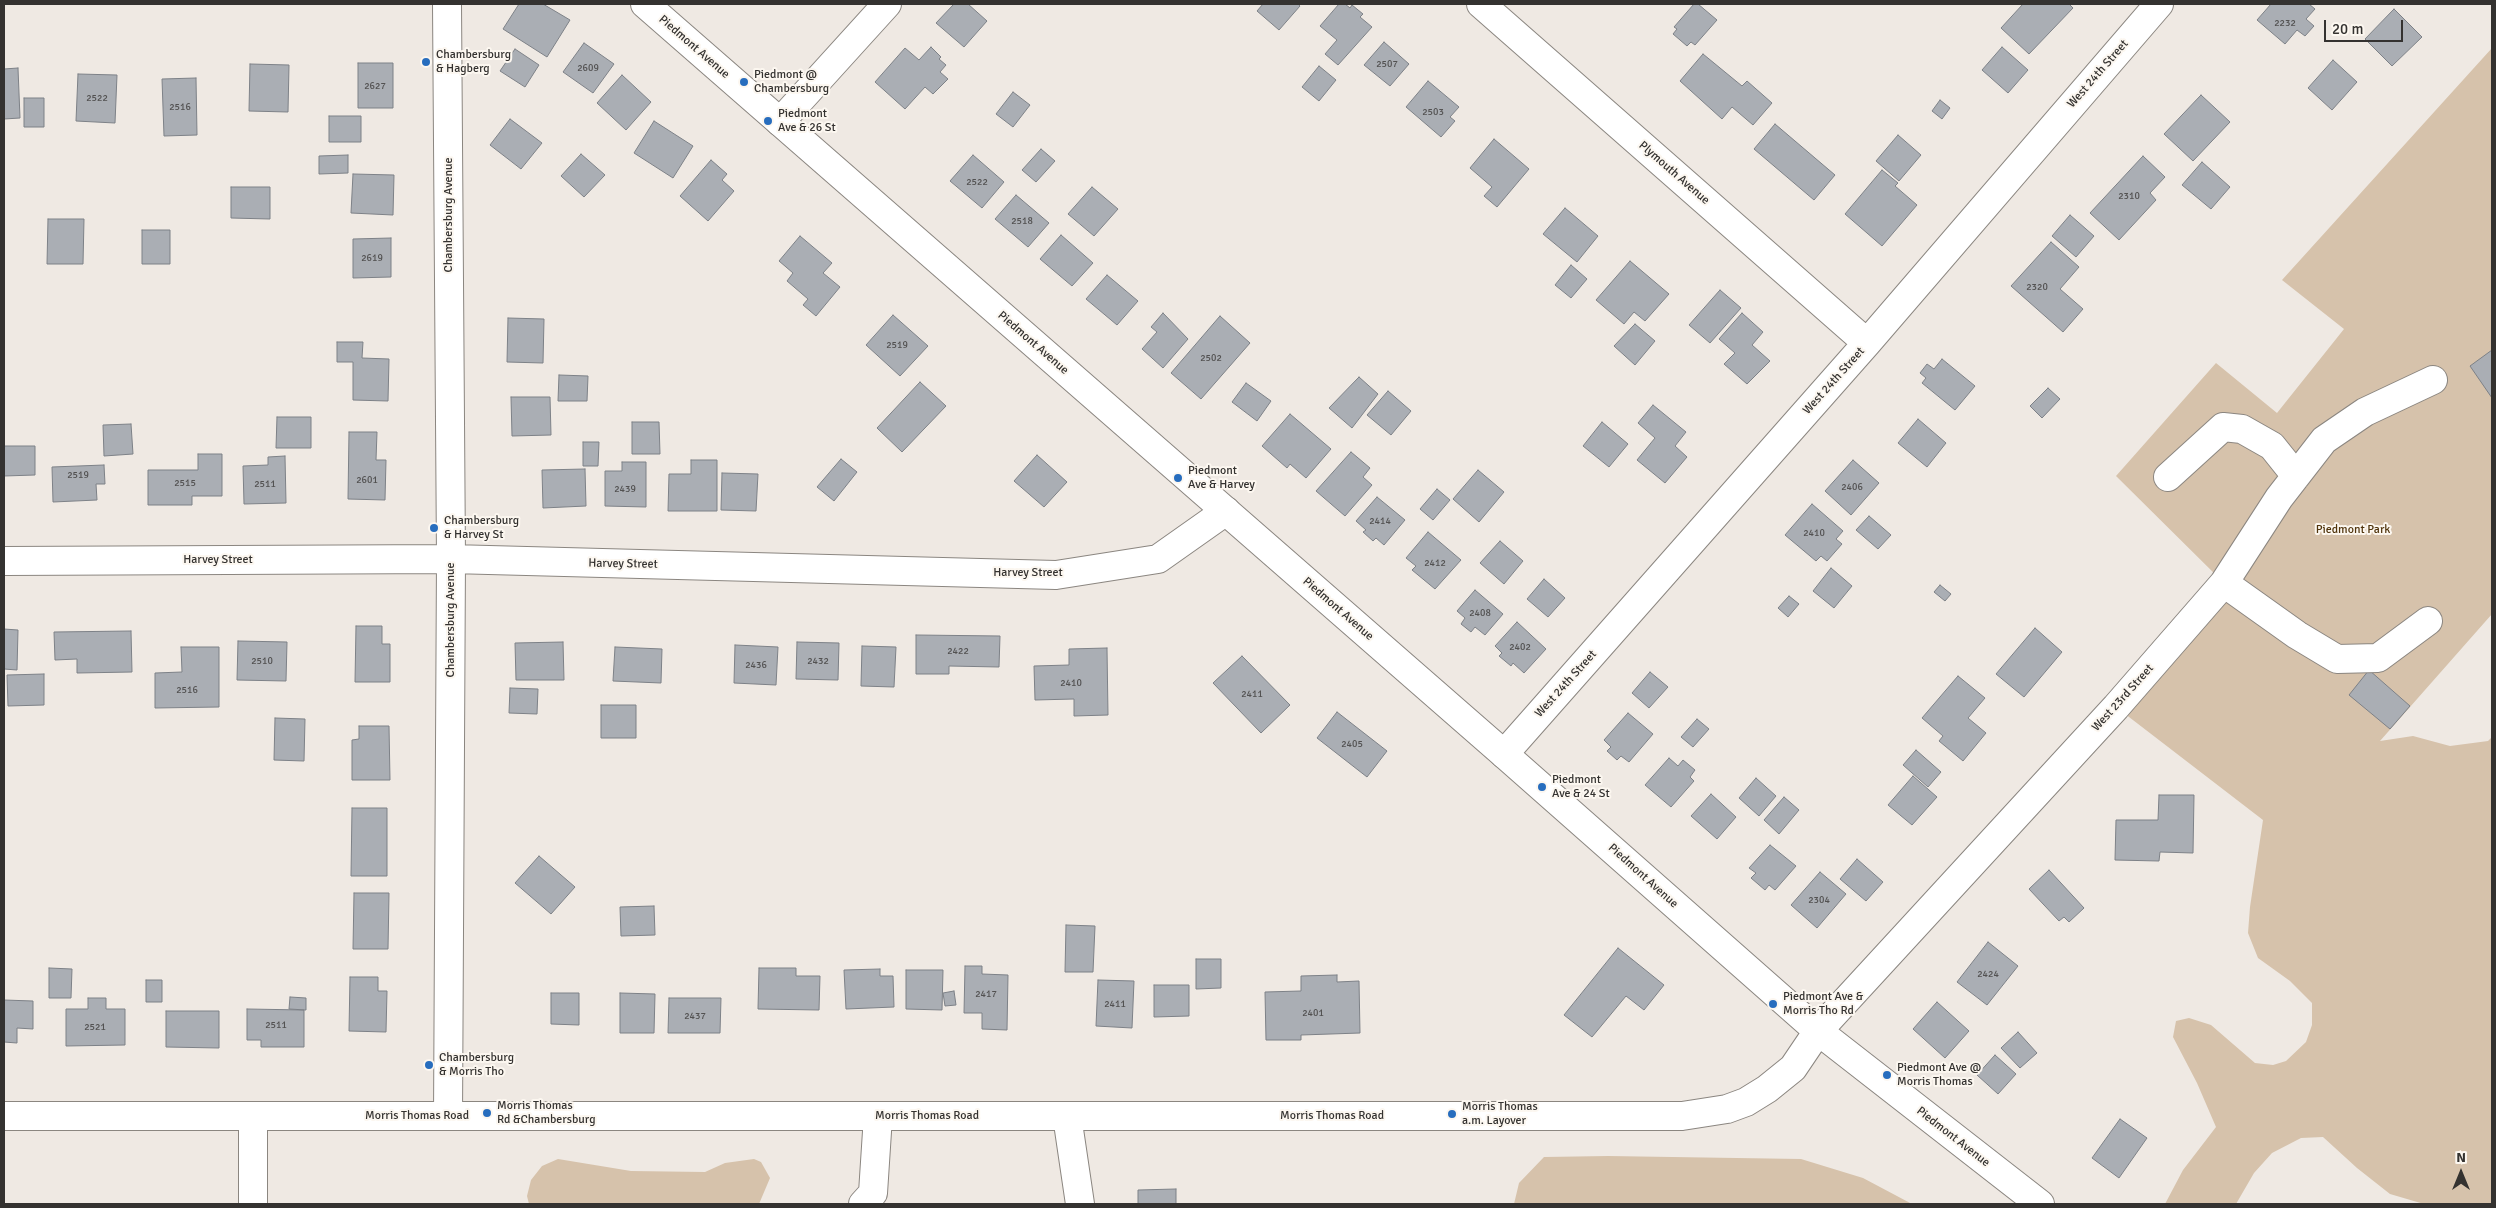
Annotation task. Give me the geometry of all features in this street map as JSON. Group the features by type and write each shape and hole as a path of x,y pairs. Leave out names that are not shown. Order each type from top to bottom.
{"street":[{"name":"Chambersburg Avenue","path":"447,4 451,559 448,1116"},
{"name":"Piedmont Avenue","path":"645,4 1504,754 1818,1031 2040,1204"},
{"path":"780,122 888,4"},
{"name":"Plymouth Avenue","path":"1481,4 1867,343"},
{"name":"West 24th Street","path":"1504,754 1867,343 2159,4"},
{"name":"West 23rd Street","path":"1818,1031 2116,707 2224,583 2296,476 2324,440 2365,412 2433,380"},
{"path":"2168,478 2223,427 2242,429 2272,446 2296,476"},
{"name":"Harvey Street","path":"4,561 451,559 1056,575 1158,559 1226,511"},
{"path":"2224,583 2297,635 2337,659 2378,658 2428,621"},
{"name":"Morris Thomas Road","path":"4,1116 1704,1114 1727,1109 1746,1102 1767,1089 1794,1068 1818,1031"},
{"path":"863,1204 873,1193 878,1116"},
{"path":"1068,1116 1080,1204"},
{"path":"253,1117 253,1204"}],"green space":[{"name":"Piedmont Park","path":"2492,48 2492,614 2380,741 2413,736 2450,746 2488,741 2492,737 2492,1204 2424,1204 2390,1194 2357,1168 2323,1137 2301,1138 2272,1153 2254,1173 2236,1204 2165,1204 2183,1170 2216,1127 2197,1083 2173,1037 2176,1021 2189,1018 2211,1025 2255,1063 2273,1065 2286,1061 2306,1042 2312,1025 2312,1003 2290,981 2258,958 2248,933 2263,820 2116,707 2224,583 2116,476 2216,363 2277,413 2344,329 2282,280"},
{"path":"1544,1157 1801,1159 1863,1178 1912,1204 1514,1204 1519,1183"},
{"path":"558,1159 631,1171 705,1172 725,1163 754,1159 761,1162 770,1178 759,1204 529,1204 527,1196 531,1180 542,1166"}],"building":[{"path":"519,4 543,4 570,20 547,57 503,29"},
{"path":"954,4 968,4 987,21 964,47 936,23"},
{"path":"1263,4 1298,4 1300,6 1279,30 1257,11"},
{"path":"1339,4 1345,4 1350,8 1352,5 1363,14 1360,17 1372,27 1338,65 1325,54 1337,40 1320,26"},
{"path":"1694,4 1698,4 1717,20 1695,45 1691,42 1687,46 1673,34 1677,29 1674,27"},
{"path":"2023,4 2069,4 2073,8 2029,54 2001,28"},
{"path":"2271,4 2309,4 2315,9 2306,19 2314,26 2305,36 2297,30 2285,44 2257,20"},
{"path":"2394,9 2422,37 2392,66 2365,39"},
{"path":"1384,42 1409,64 1390,86 1364,65"},
{"path":"584,43 614,64 593,93 563,72"},
{"path":"931,47 941,57 939,59 946,65 940,72 948,79 933,94 925,87 905,109 875,82 905,48 919,60"},
{"path":"2002,47 2028,70 2008,93 1982,70"},
{"path":"515,49 539,65 525,87 500,71"},
{"path":"1703,54 1742,86 1747,81 1772,103 1753,125 1732,107 1722,119 1680,81"},
{"path":"2333,60 2357,82 2332,110 2308,88"},
{"path":"358,63 393,63 393,108 358,108"},
{"path":"250,64 289,65 288,112 249,111"},
{"path":"1319,66 1336,80 1319,101 1302,87"},
{"path":"18,68 20,118 4,119 4,69"},
{"path":"78,74 117,75 115,123 76,121"},
{"path":"622,75 651,102 626,130 597,103"},
{"path":"196,78 197,135 164,136 162,79"},
{"path":"1428,81 1459,107 1450,117 1455,121 1441,137 1406,107"},
{"path":"1013,92 1030,105 1013,127 996,114"},
{"path":"2201,95 2230,122 2193,161 2164,134"},
{"path":"24,98 44,98 44,127 24,127"},
{"path":"1940,100 1950,108 1942,119 1932,111"},
{"path":"329,116 361,116 361,142 329,142"},
{"path":"510,119 542,143 521,169 490,145"},
{"path":"654,121 693,146 673,178 634,153"},
{"path":"1775,124 1835,175 1814,200 1754,149"},
{"path":"1898,135 1921,155 1899,181 1876,161"},
{"path":"1494,139 1529,169 1497,207 1484,196 1492,187 1470,168"},
{"path":"1041,149 1055,161 1036,182 1022,170"},
{"path":"581,154 605,175 584,197 561,176"},
{"path":"348,155 348,173 319,174 319,156"},
{"path":"973,155 1004,182 982,208 950,181"},
{"path":"2143,156 2165,177 2150,193 2156,200 2119,240 2090,213"},
{"path":"711,160 727,174 722,180 734,191 708,221 680,196"},
{"path":"2202,162 2230,187 2211,209 2182,185"},
{"path":"1882,170 1898,183 1895,186 1917,205 1882,246 1845,214"},
{"path":"353,174 394,175 393,215 351,213"},
{"path":"231,187 270,187 270,219 231,218"},
{"path":"1092,187 1118,209 1094,236 1068,214"},
{"path":"1016,195 1049,223 1028,247 995,219"},
{"path":"1565,208 1598,236 1577,262 1543,234"},
{"path":"2070,215 2094,236 2076,257 2052,236"},
{"path":"48,219 84,219 83,264 47,264"},
{"path":"142,230 170,230 170,264 142,264"},
{"path":"1061,235 1093,263 1072,286 1040,259"},
{"path":"800,236 832,263 823,273 840,287 816,316 803,305 808,299 787,281 793,273 779,261"},
{"path":"391,238 391,277 353,278 353,239"},
{"path":"2051,242 2079,267 2060,289 2083,309 2063,332 2011,286"},
{"path":"1630,261 1669,294 1645,321 1634,312 1624,324 1596,300"},
{"path":"1571,265 1587,279 1571,298 1555,285"},
{"path":"1107,275 1138,301 1117,325 1086,299"},
{"path":"1720,290 1741,308 1710,343 1689,325"},
{"path":"1163,313 1188,339 1163,368 1142,349 1157,332 1151,327"},
{"path":"1742,313 1763,332 1752,345 1770,361 1747,384 1724,364 1735,353 1719,339"},
{"path":"893,315 928,346 900,376 866,345"},
{"path":"1220,316 1250,343 1201,399 1171,373"},
{"path":"508,318 544,319 543,363 507,362"},
{"path":"1635,324 1655,341 1635,365 1614,346"},
{"path":"337,342 363,342 362,358 389,359 388,401 353,400 353,362 337,362"},
{"path":"2492,350 2492,398 2470,366"},
{"path":"1942,359 1975,386 1955,410 1922,383 1926,378 1920,373 1927,364 1934,369"},
{"path":"559,375 588,376 587,401 558,401"},
{"path":"1359,377 1378,394 1352,428 1329,408"},
{"path":"920,382 946,406 902,452 877,428"},
{"path":"1246,383 1271,401 1257,421 1232,402"},
{"path":"2048,388 2060,399 2042,418 2030,406"},
{"path":"1388,391 1411,411 1391,435 1367,415"},
{"path":"511,397 550,397 551,435 512,436"},
{"path":"1653,405 1686,432 1675,446 1687,457 1665,483 1637,460 1655,438 1638,423"},
{"path":"1290,414 1331,449 1306,478 1290,464 1287,468 1262,446"},
{"path":"277,417 311,417 311,448 276,448"},
{"path":"1918,419 1946,443 1927,467 1898,443"},
{"path":"632,422 659,422 660,454 632,454"},
{"path":"1602,422 1628,444 1609,467 1583,446"},
{"path":"131,424 133,454 104,456 103,425"},
{"path":"349,432 377,432 376,460 386,460 385,500 348,499"},
{"path":"583,442 599,442 598,466 583,466"},
{"path":"4,446 35,446 35,475 4,476"},
{"path":"1351,452 1370,468 1363,477 1372,485 1345,516 1316,491"},
{"path":"198,454 222,454 222,496 192,496 192,505 148,505 148,470 198,470"},
{"path":"1037,455 1067,482 1044,507 1014,481"},
{"path":"285,456 286,503 244,504 243,466 268,465 268,457"},
{"path":"841,459 857,472 834,501 817,487"},
{"path":"691,460 717,460 717,511 668,511 669,474 691,474"},
{"path":"1853,460 1879,483 1851,515 1825,491"},
{"path":"622,462 646,462 646,507 605,506 605,471 622,471"},
{"path":"104,465 105,484 96,484 97,500 53,502 52,467"},
{"path":"585,469 586,506 543,508 542,470"},
{"path":"1478,470 1504,492 1479,522 1453,499"},
{"path":"722,473 758,474 756,511 721,510"},
{"path":"1437,489 1450,500 1433,520 1420,509"},
{"path":"1377,497 1405,520 1384,545 1376,538 1373,541 1363,532 1366,530 1356,521"},
{"path":"1812,504 1843,531 1836,539 1842,544 1827,561 1821,556 1816,561 1785,535"},
{"path":"1869,516 1891,535 1878,549 1856,530"},
{"path":"1428,532 1461,560 1435,589 1412,570 1416,566 1406,558"},
{"path":"1500,541 1523,561 1504,584 1480,563"},
{"path":"1831,568 1852,586 1834,608 1813,591"},
{"path":"1544,579 1565,598 1548,617 1527,599"},
{"path":"1940,585 1951,594 1945,601 1934,592"},
{"path":"1475,590 1503,614 1485,635 1475,627 1471,632 1461,624 1465,618 1457,611"},
{"path":"1789,596 1799,604 1788,617 1778,608"},
{"path":"1517,622 1546,649 1524,673 1513,663 1511,666 1499,656 1502,653 1495,646"},
{"path":"356,626 382,626 382,644 390,644 390,682 355,682"},
{"path":"2035,628 2062,652 2024,697 1996,674"},
{"path":"4,629 18,630 17,670 4,669"},
{"path":"131,631 132,672 77,673 77,659 55,660 54,632"},
{"path":"916,635 1000,636 999,667 949,666 949,674 916,674"},
{"path":"238,641 287,642 286,681 237,680"},
{"path":"563,642 564,680 516,680 515,643"},
{"path":"797,642 839,643 838,680 796,679"},
{"path":"735,645 778,647 776,685 734,683"},
{"path":"862,646 896,647 894,687 861,686"},
{"path":"181,647 219,647 219,707 155,708 155,673 182,672"},
{"path":"615,647 662,649 661,683 613,681"},
{"path":"1107,648 1108,715 1074,716 1074,699 1035,700 1034,666 1069,665 1069,649"},
{"path":"1242,656 1290,705 1261,733 1213,683"},
{"path":"2369,670 2410,706 2390,729 2349,695"},
{"path":"1650,672 1668,687 1649,708 1632,693"},
{"path":"44,674 44,705 8,706 7,675"},
{"path":"1958,676 1985,698 1968,718 1986,733 1963,761 1939,741 1943,736 1922,718"},
{"path":"510,688 538,689 537,714 509,713"},
{"path":"601,705 636,705 636,738 601,738"},
{"path":"1337,712 1387,751 1367,777 1317,738"},
{"path":"1628,713 1653,734 1629,762 1621,756 1617,760 1607,751 1611,747 1604,740"},
{"path":"275,718 305,719 304,761 274,760"},
{"path":"1697,719 1709,729 1693,747 1681,737"},
{"path":"359,726 389,726 390,780 352,780 352,740 359,739"},
{"path":"1916,750 1941,772 1928,787 1903,765"},
{"path":"1669,758 1678,766 1683,760 1695,770 1690,777 1694,781 1671,807 1645,785"},
{"path":"1913,776 1937,797 1912,825 1888,805"},
{"path":"1756,778 1776,796 1759,816 1739,798"},
{"path":"1711,794 1736,817 1717,839 1691,816"},
{"path":"2159,795 2194,795 2193,853 2160,852 2159,861 2115,860 2116,820 2158,820"},
{"path":"1784,797 1799,810 1779,834 1764,820"},
{"path":"352,808 387,808 387,876 351,876"},
{"path":"1770,845 1796,866 1775,890 1769,885 1765,890 1751,878 1756,873 1749,868"},
{"path":"539,856 575,887 551,914 515,883"},
{"path":"1857,859 1883,882 1866,901 1840,879"},
{"path":"2049,870 2084,908 2069,922 2064,917 2059,921 2029,889"},
{"path":"1820,872 1846,894 1817,928 1791,905"},
{"path":"354,893 389,893 388,949 353,949"},
{"path":"654,906 655,935 621,936 620,907"},
{"path":"1066,925 1095,926 1093,972 1065,972"},
{"path":"1988,942 2018,966 1987,1005 1957,982"},
{"path":"1618,948 1664,985 1644,1010 1626,996 1592,1037 1564,1015"},
{"path":"1196,959 1221,959 1221,988 1196,989"},
{"path":"965,966 982,966 982,974 1008,975 1007,1030 982,1029 982,1013 964,1013"},
{"path":"49,968 72,969 71,998 49,998"},
{"path":"759,968 796,968 796,976 820,976 819,1010 758,1009"},
{"path":"880,969 880,976 893,976 894,1007 846,1009 844,970"},
{"path":"906,970 943,970 942,1010 906,1009"},
{"path":"1337,975 1337,982 1359,981 1360,1033 1301,1035 1301,1040 1266,1040 1265,992 1301,991 1301,976"},
{"path":"350,977 378,977 378,991 387,991 386,1032 349,1031"},
{"path":"146,980 162,980 162,1002 146,1002"},
{"path":"1098,980 1134,981 1132,1028 1096,1026"},
{"path":"1154,985 1189,985 1189,1016 1154,1017"},
{"path":"954,991 956,1005 945,1006 943,993"},
{"path":"551,993 579,993 579,1025 551,1024"},
{"path":"620,993 655,994 654,1033 620,1033"},
{"path":"290,997 306,998 306,1010 289,1009"},
{"path":"88,998 106,998 106,1009 125,1009 125,1045 66,1046 66,1009 88,1009"},
{"path":"669,998 721,998 720,1033 668,1033"},
{"path":"4,1000 33,1001 33,1029 17,1028 17,1043 4,1042"},
{"path":"1937,1002 1969,1031 1945,1058 1913,1029"},
{"path":"247,1009 304,1010 304,1047 261,1047 261,1040 247,1040"},
{"path":"166,1011 219,1011 219,1048 166,1047"},
{"path":"2018,1032 2037,1053 2020,1068 2001,1048"},
{"path":"1995,1055 2016,1074 1998,1094 1977,1075"},
{"path":"2120,1119 2147,1138 2119,1178 2092,1158"},
{"path":"1176,1189 1176,1204 1138,1204 1138,1190"}],"place":[{"name":"Chambersburg & Hagberg","path":"426,62"},
{"name":"Piedmont @ Chambersburg","path":"744,82"},
{"name":"Piedmont Ave & 26 St","path":"768,121"},
{"name":"Piedmont Ave & Harvey","path":"1178,478"},
{"name":"Chambersburg & Harvey St","path":"434,528"},
{"name":"Piedmont Ave & 24 St","path":"1542,787"},
{"name":"Piedmont Ave & Morris Tho Rd","path":"1773,1004"},
{"name":"Chambersburg & Morris Tho","path":"429,1065"},
{"name":"Piedmont Ave @ Morris Thomas","path":"1887,1075"},
{"name":"Morris Thomas Rd &Chambersburg","path":"487,1113"},
{"name":"Morris Thomas a.m. Layover","path":"1452,1114"}]}
